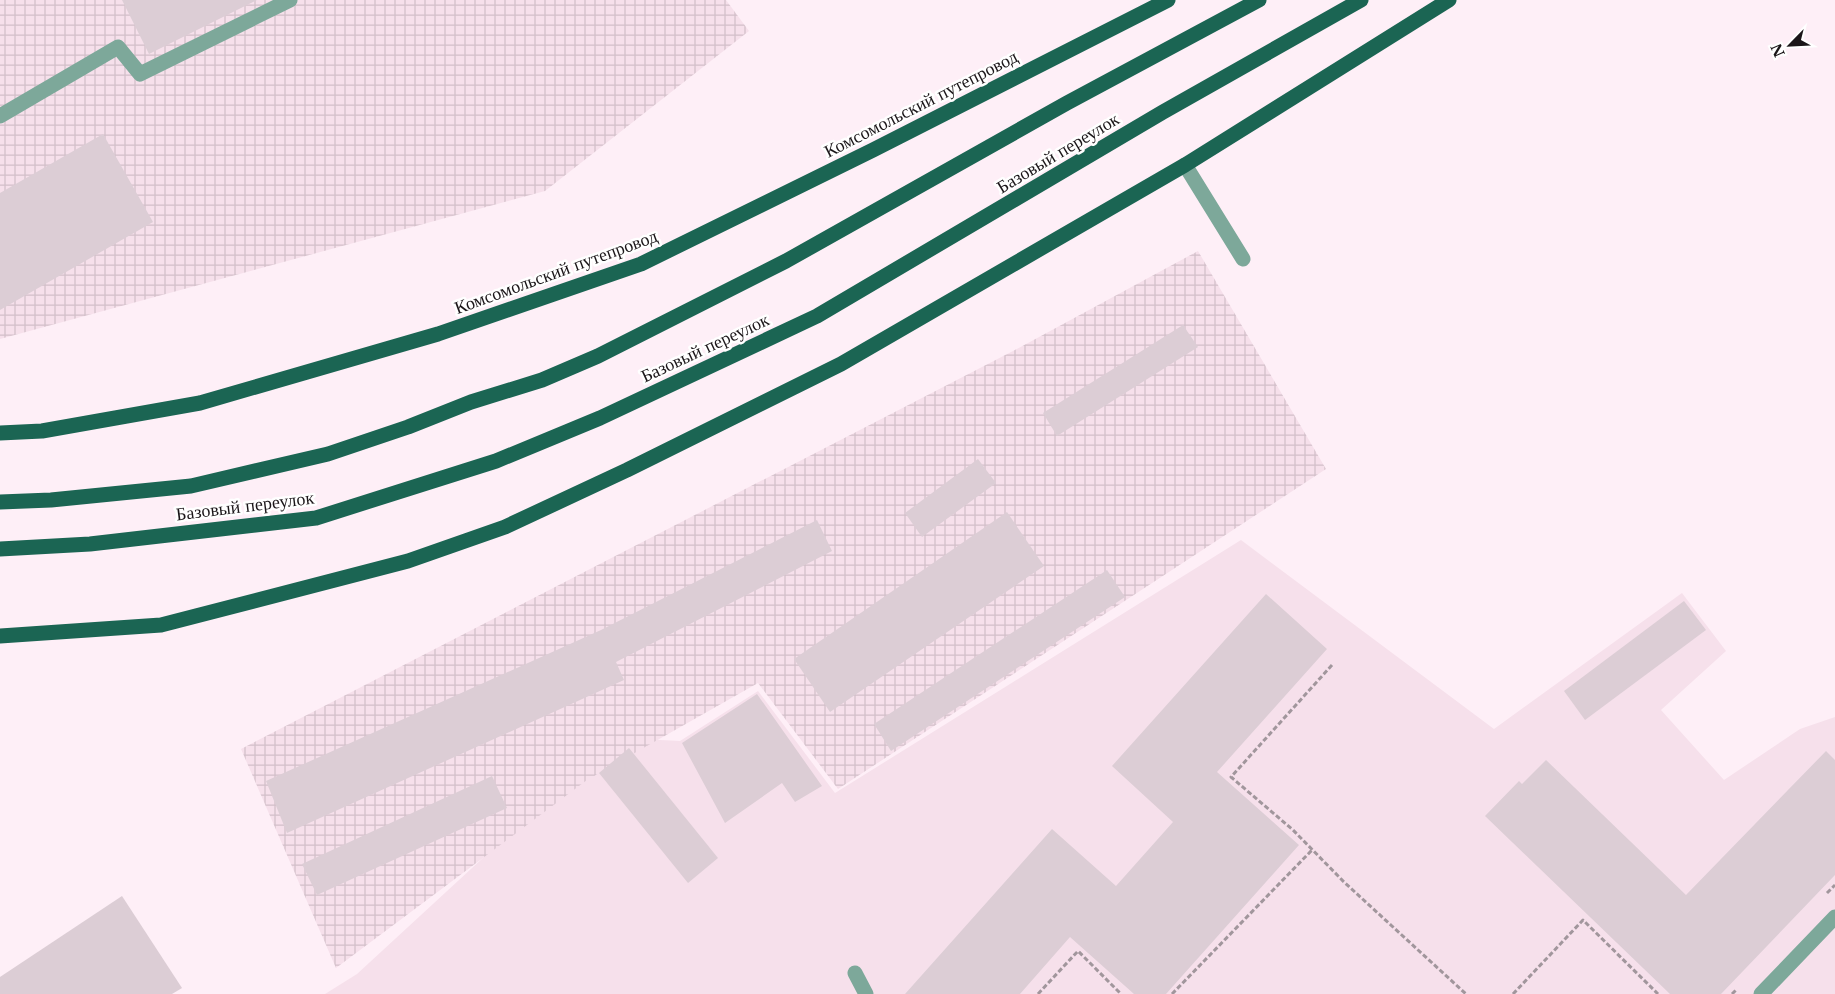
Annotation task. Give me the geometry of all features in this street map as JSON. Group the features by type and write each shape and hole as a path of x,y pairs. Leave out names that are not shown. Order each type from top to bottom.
{"main road":[{"name":"Комсомольский путепровод","path":"0,434 42,431 200,403 438,334 641,264 873,150 1168,0"},
{"name":"Базовый переулок","path":"0,502 51,500 191,486 328,454 408,427 471,402 542,380 598,356 786,261 1066,103 1260,0"},
{"name":"Базовый переулок","path":"0,549 90,544 316,518 496,461 600,418 817,316 1163,112 1361,0"},
{"path":"0,636 161,625 408,561 504,527 627,470 841,364 1185,165 1449,0"}],"lane":[{"path":"0,116 118,47 140,74 290,0"},
{"path":"1185,165 1243,259"},
{"path":"1761,994 1835,916"},
{"path":"855,973 866,994"}],"path":[{"path":"1332,665 1231,776 1293,830 1344,882 1466,994"},
{"path":"1172,994 1312,850"},
{"path":"1513,994 1583,920 1658,994"},
{"path":"1038,994 1078,951 1122,994"}],"shaded area":[{"path":"0,0 726,0 749,31 545,191 0,339"},
{"path":"1198,251 1326,469 838,789 758,683 587,780 336,968 241,749 1013,351"},
{"path":"1241,540 1494,729 1682,593 1726,651 1661,710 1724,780 1800,729 1835,717 1835,994 325,994 357,974 573,775 641,739 680,741 758,691 835,793"}],"building":[{"path":"122,0 257,0 149,54"},
{"path":"103,134 153,222 0,310 0,193"},
{"path":"1183,325 1198,347 1057,436 1043,413"},
{"path":"978,459 996,483 922,537 905,513"},
{"path":"1007,512 1044,566 830,712 794,659"},
{"path":"817,520 832,551 616,662 624,680 287,833 266,781 601,630"},
{"path":"1107,570 1125,597 891,751 874,724"},
{"path":"1266,594 1327,649 1217,772 1299,845 1166,994 1134,994 1070,937 1020,994 905,994 1052,829 1116,886 1173,822 1112,766"},
{"path":"1684,601 1706,630 1585,720 1564,691"},
{"path":"757,694 822,786 795,802 782,783 725,823 682,743"},
{"path":"629,748 718,858 688,883 599,773"},
{"path":"1826,751 1835,760 1835,875 1721,994 1670,994 1485,816 1519,781 1522,784 1546,760 1686,895"},
{"path":"492,776 507,808 317,895 302,864"},
{"path":"122,896 182,988 172,994 0,994 0,977"}]}
